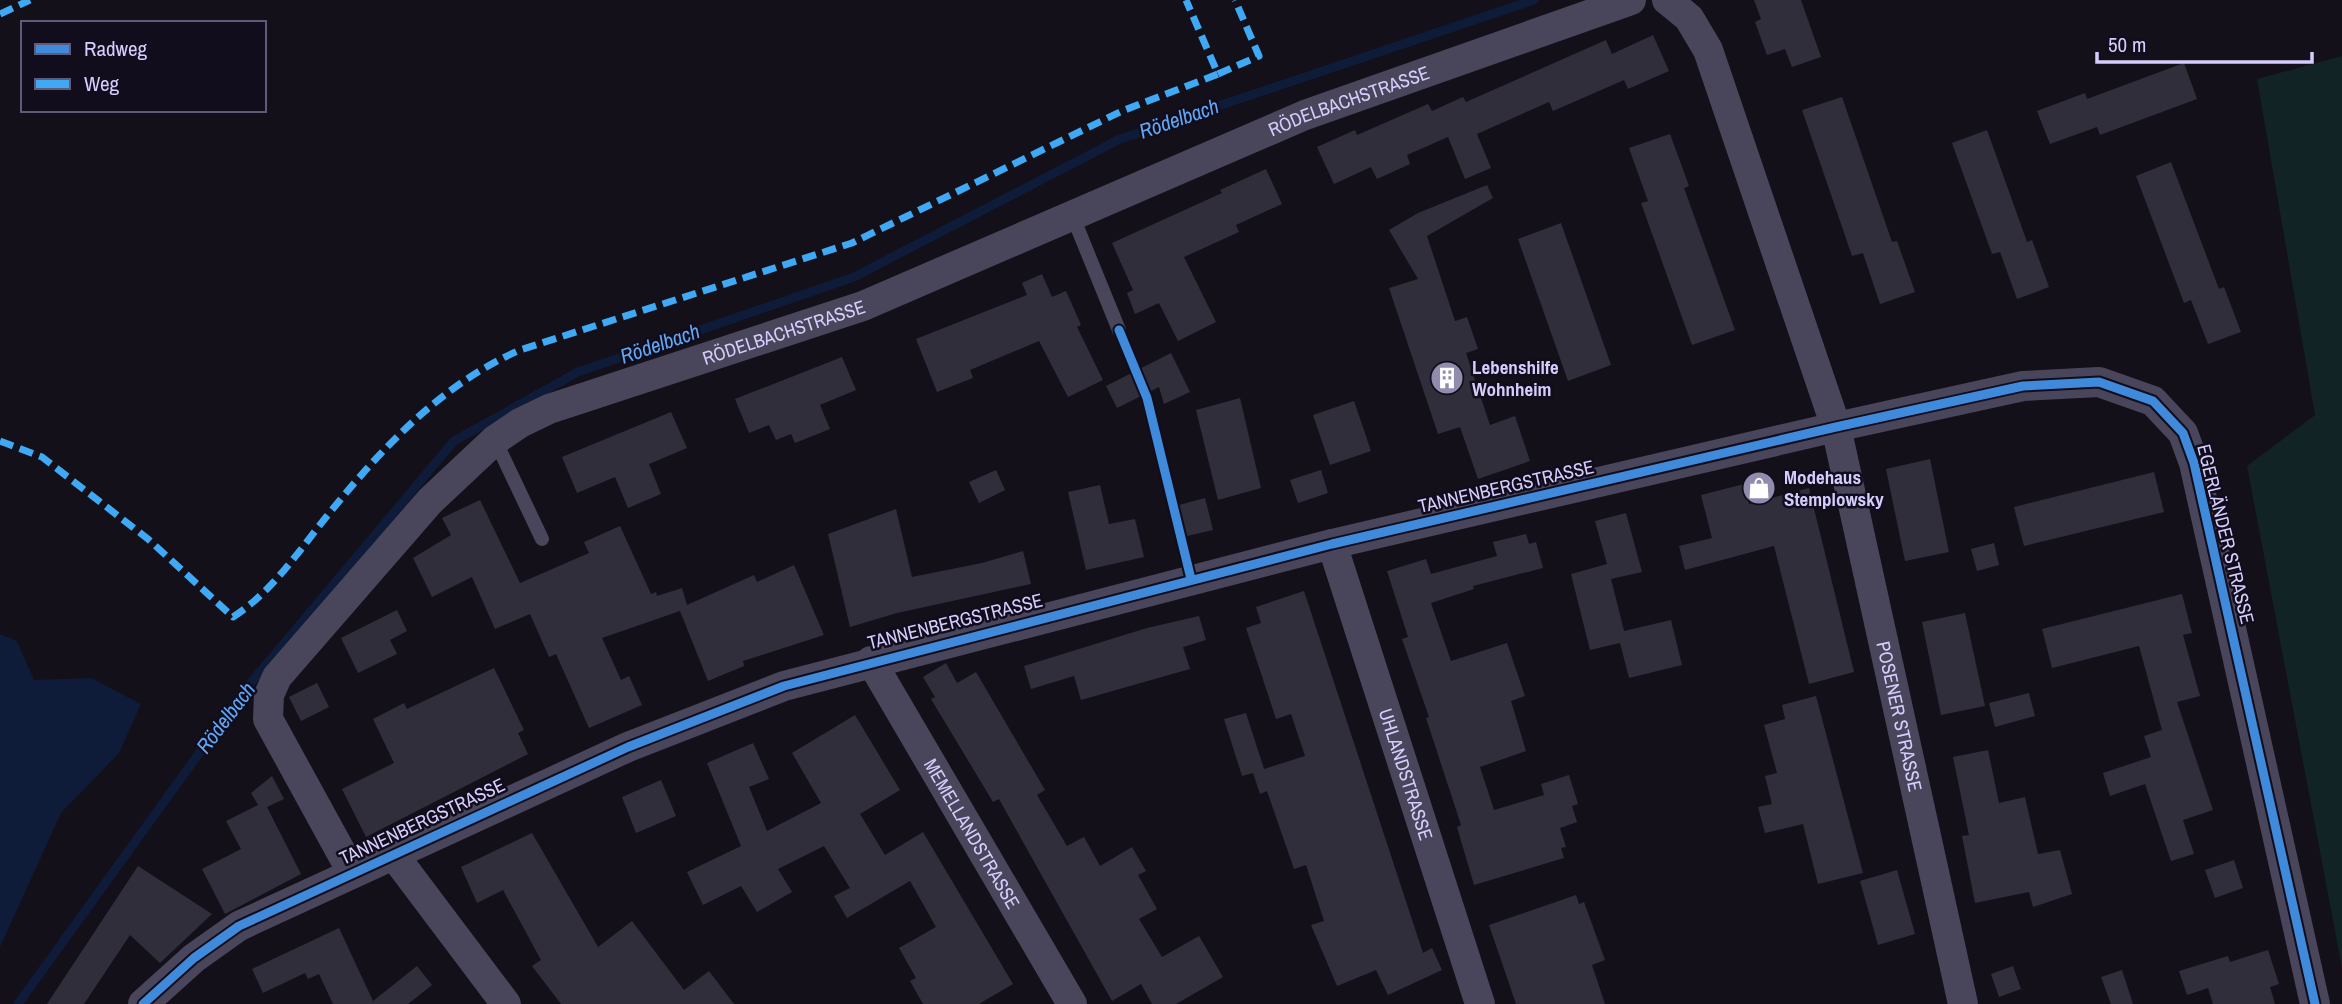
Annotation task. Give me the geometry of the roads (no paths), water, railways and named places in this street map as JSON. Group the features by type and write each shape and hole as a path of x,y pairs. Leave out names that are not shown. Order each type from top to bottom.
{"street":[{"name":"RÖDELBACHSTRASSE","path":"352,872 281,748 268,719 268,695 277,677 430,501 495,440 549,409 863,306 1305,114 1631,0"},
{"path":"1667,0 1689,18 1708,50 1836,427"},
{"name":"EGERLÄNDER STRASSE","path":"1836,427 2024,386 2099,382 2153,401 2183,433 2197,476 2315,1004"},
{"name":"TANNENBERGSTRASSE","path":"142,1004 194,958 239,926 628,747 784,686 871,661 1332,544 1836,427"},
{"name":"POSENER STRASSE","path":"1836,427 1963,1004"},
{"name":"UHLANDSTRASSE","path":"1332,544 1480,1004"},
{"name":"MEMELLANDSTRASSE","path":"871,661 1072,1004"},
{"path":"393,854 506,1004"}],"lane":[{"path":"1073,217 1119,330"},
{"path":"495,440 542,539"}],"water":[{"path":"0,634 17,641 34,680 91,678 141,704 119,753 61,813 0,947"}],"waterway":[{"name":"Rödelbach","path":"18,1004 244,691 454,441 578,372 854,277 1120,139 1534,0"}],"place":[{"name":"Lebenshilfe Wohnheim","path":"1447,378"},
{"name":"Modehaus Stemplowsky","path":"1759,488"}]}
